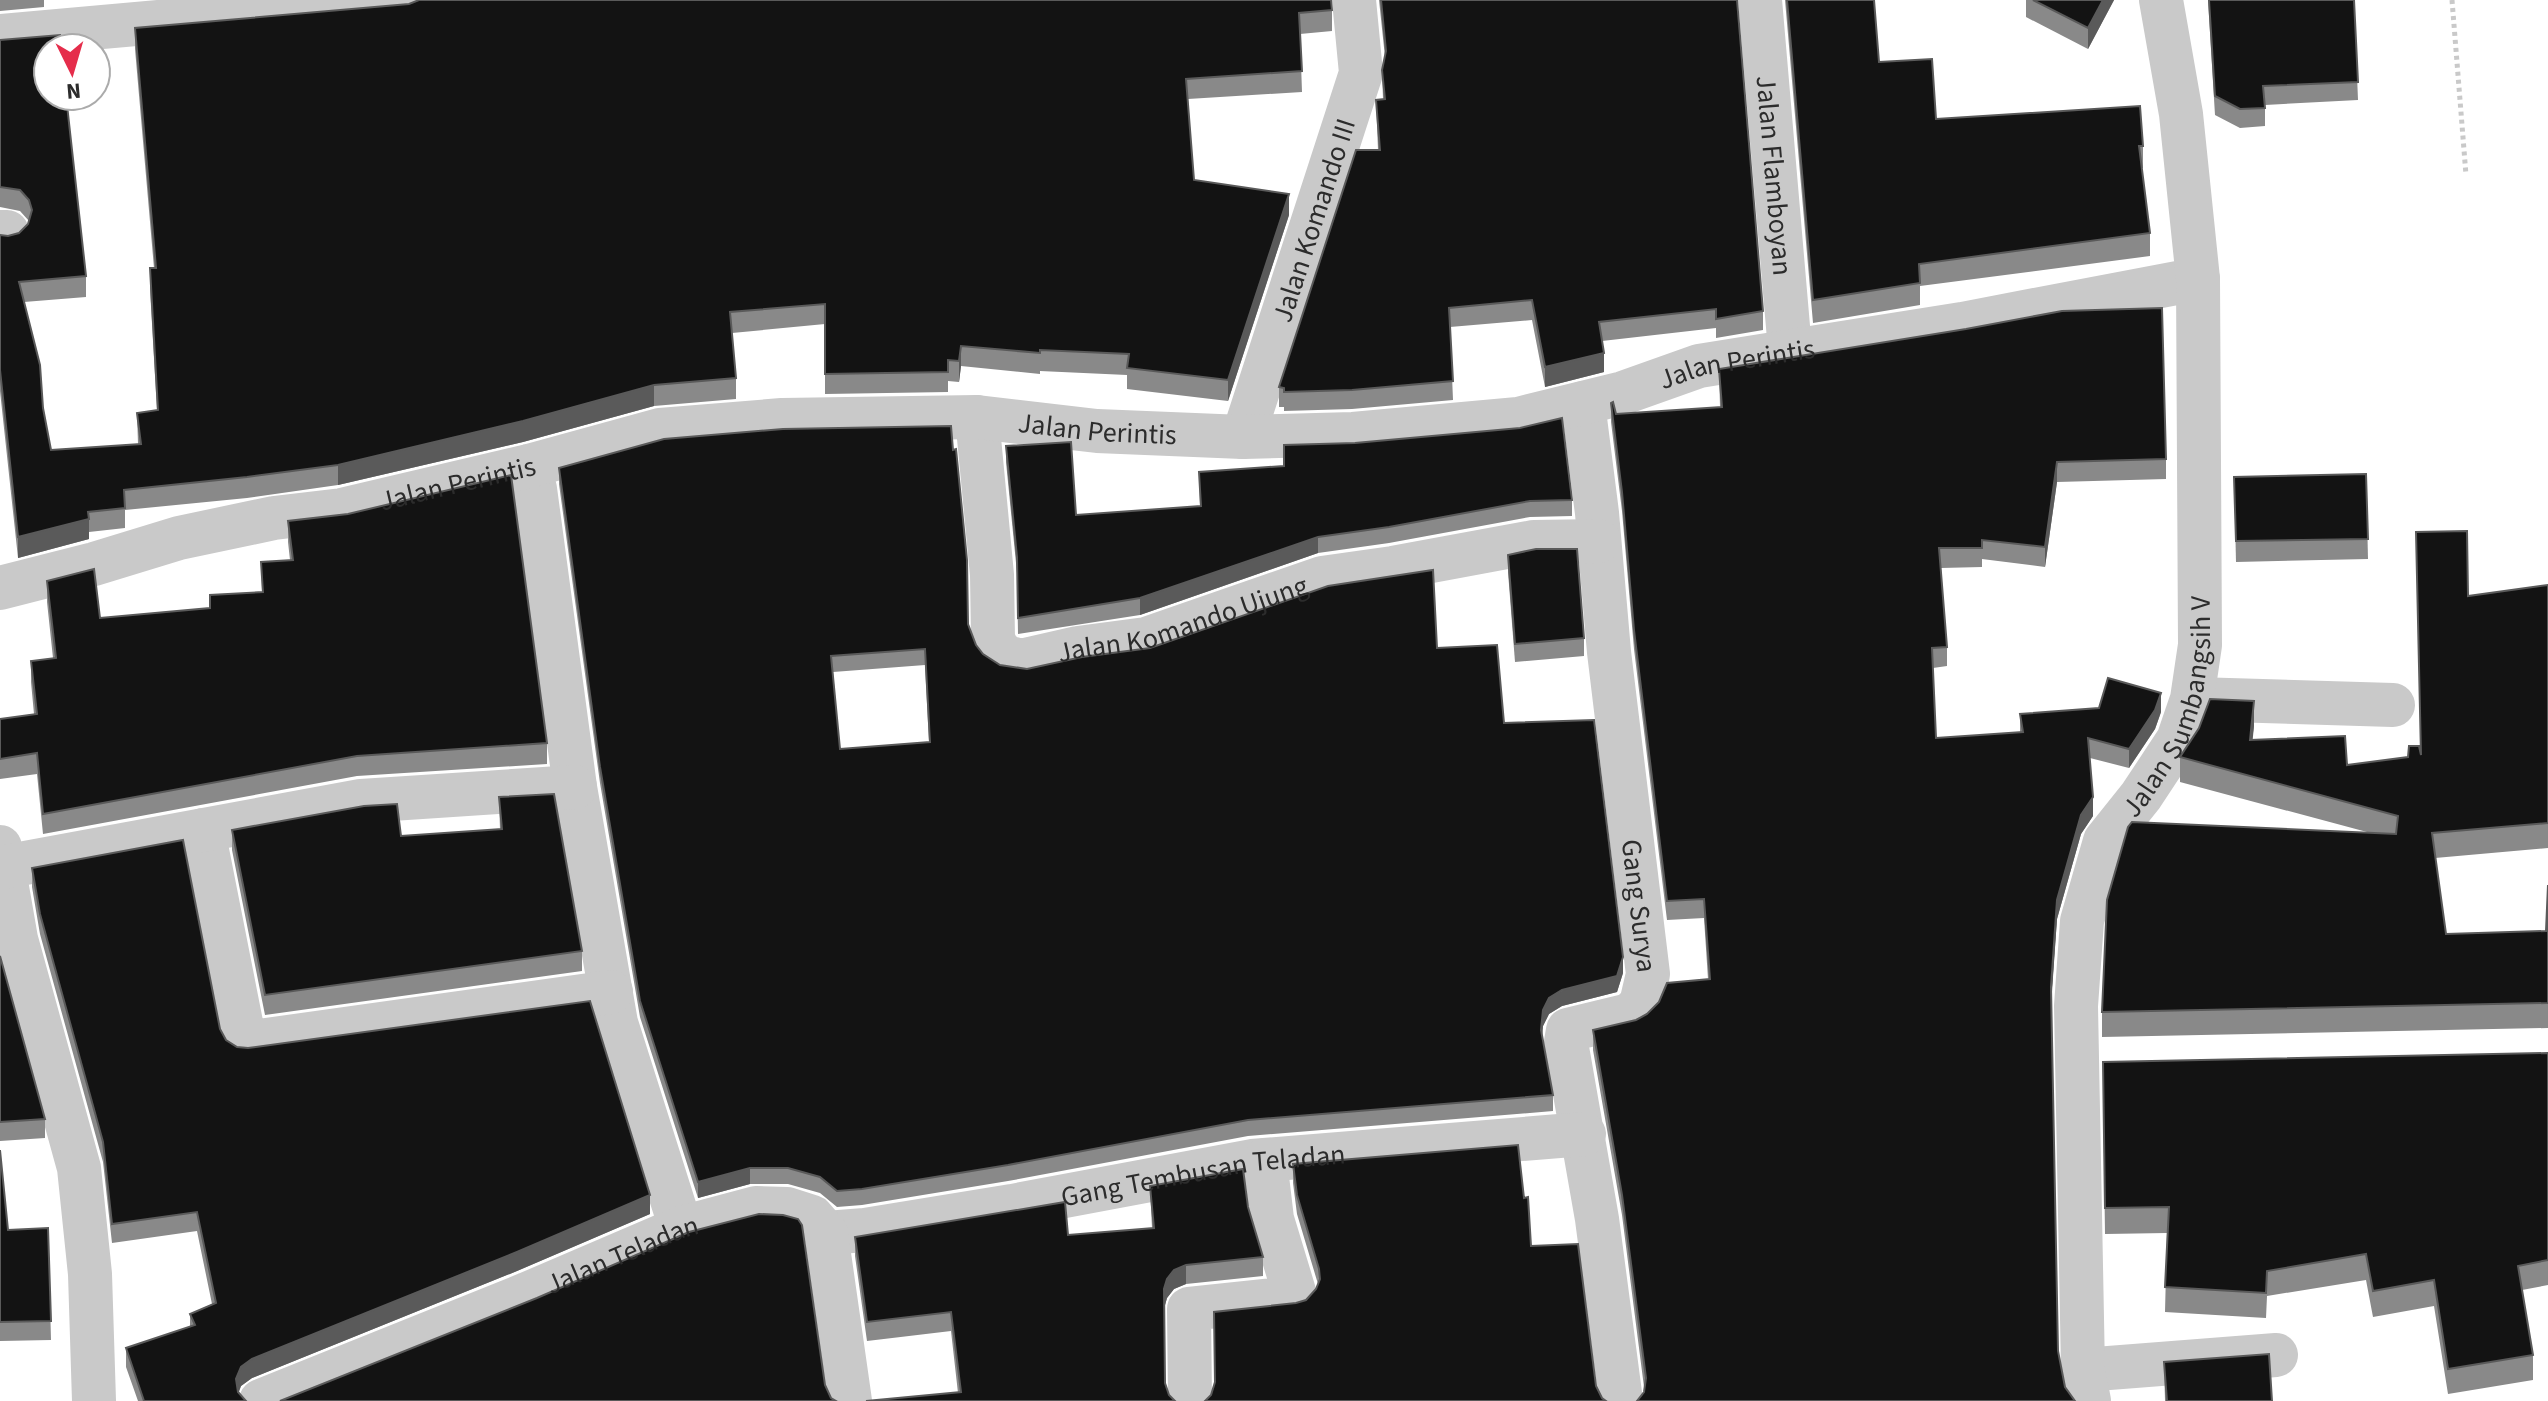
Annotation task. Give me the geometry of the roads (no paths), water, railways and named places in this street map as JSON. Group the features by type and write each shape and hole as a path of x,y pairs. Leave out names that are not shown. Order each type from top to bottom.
{"street":[{"path":"0,36 406,0"},
{"name":"Jalan Komando III","path":"1243,437 1361,73 1354,0"},
{"name":"Jalan Flamboyan","path":"1760,0 1790,350"},
{"name":"Jalan Sumbangsih V","path":"2086,1385 2098,1063 2076,1006 2082,921 2105,841 2141,796 2178,740 2192,699 2200,645 2198,279 2181,114 2161,0"},
{"name":"Jalan Perintis","path":"0,588 214,530 274,518 342,510 529,466 660,430 782,420 977,417 1097,431 1243,437 1353,434 1518,419 1623,393 1699,366 1962,324 2198,279"},
{"name":"Gang Surya","path":"1583,403 1648,974 1641,1004 1630,1015 1568,1030 1566,1042 1584,1134 1621,1401"},
{"name":"Jalan Komando Ujung","path":"977,417 992,575 993,639 998,650 1007,657 1021,661 1078,648 1146,639 1322,578 1534,542 1599,541"},
{"path":"529,466 535,489 575,787 616,1023 681,1228"},
{"path":"2192,699 2393,705"},
{"path":"94,1401 90,1274 79,1168 16,939 1,857 203,830 361,801 575,787"},
{"path":"203,830 245,1043 611,992"},
{"name":"Gang Tembusan Teladan","path":"826,1233 865,1230 1012,1206 1265,1160 1584,1134"},
{"path":"1190,1401 1189,1309 1293,1298 1295,1295 1272,1219 1265,1160"},
{"name":"Jalan Teladan","path":"261,1401 681,1228 756,1208 787,1209 812,1217 826,1233"},
{"path":"826,1233 850,1401"},
{"path":"2086,1385 2276,1355"}]}
